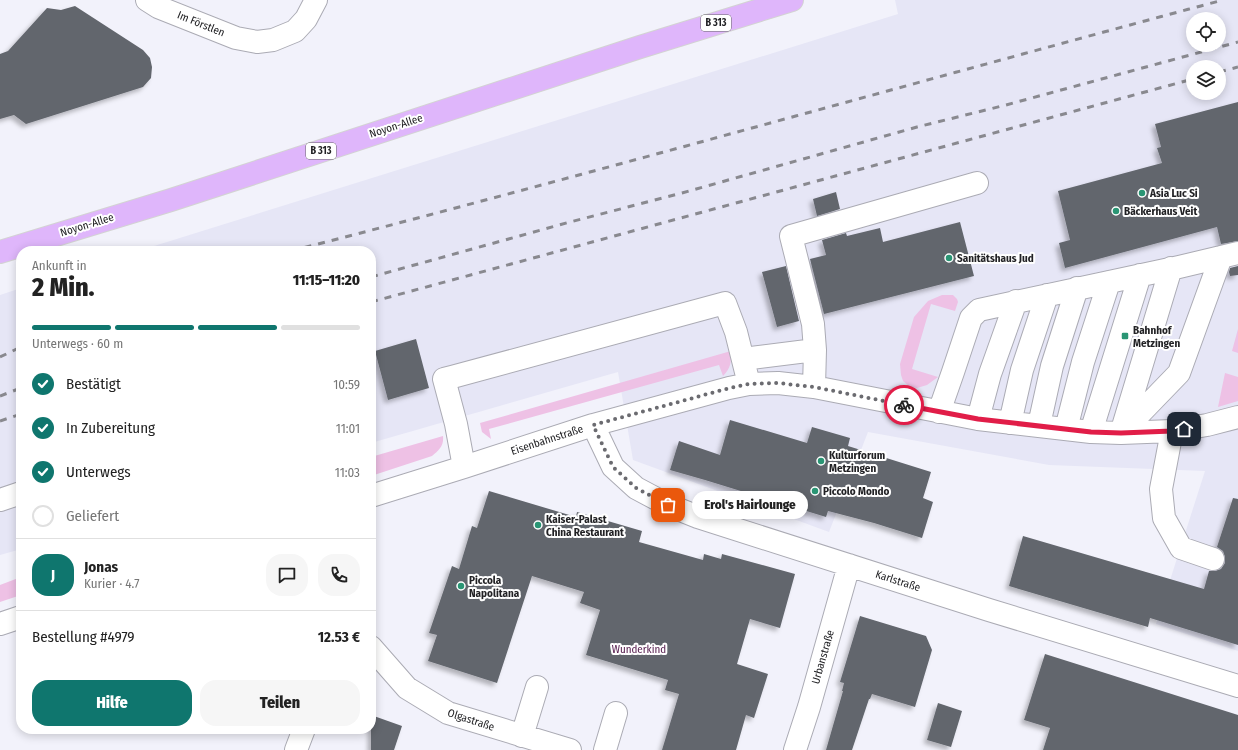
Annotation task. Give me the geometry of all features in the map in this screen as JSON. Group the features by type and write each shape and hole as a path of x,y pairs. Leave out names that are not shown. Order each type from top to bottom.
{"main road":[{"name":"Noyon-Allee","path":"19,246 178,197 633,49 792,0"},
{"name":"Noyon-Allee","path":"0,252 16,247"}],"street":[{"name":"Im Förstlen","path":"147,0 158,7 236,38 257,42 273,40 295,31 306,19 316,0"},
{"path":"814,387 815,350 813,324 791,236 977,183"},
{"path":"939,412 954,372 971,318 979,310 1229,255"},
{"path":"1121,433 1179,373 1229,255"},
{"path":"1121,433 1171,268"},
{"path":"1091,432 1140,275"},
{"path":"1066,429 1083,362 1108,282"},
{"path":"1039,426 1052,366 1077,288"},
{"path":"1010,423 1022,370 1047,295"},
{"path":"978,419 990,374 1016,301"},
{"path":"464,467 456,424 444,379 725,303 736,332 749,384"},
{"path":"743,359 815,350"},
{"name":"Eisenbahnstraße","path":"376,494 593,425 749,384 778,383 814,387 978,419 1091,432 1121,433"},
{"path":"1121,433 1172,431 1207,425 1238,417"},
{"name":"Karlstraße","path":"593,425 613,467 636,488 668,505 997,612 1238,686"},
{"path":"1172,431 1161,489 1164,518 1181,548 1213,558"},
{"path":"0,500 16,495"},
{"name":"Urbanstraße","path":"795,750 809,707 849,564"},
{"path":"0,624 16,619"},
{"name":"Olgastraße","path":"376,653 407,688 448,713 570,750"},
{"path":"522,736 537,687"},
{"path":"605,750 616,713"},
{"path":"296,750 302,734"}],"shaded area":[{"path":"895,0 1238,0 1238,651 1156,624 1205,471 1049,465 868,432 829,532 633,460 618,372 376,442 376,246 154,246 898,14"},
{"path":"16,290 16,550 0,555 0,295"},
{"path":"942,295 953,295 957,299 958,302 955,311 931,304 912,369 938,377 927,385 917,388 909,386 903,381 900,364 914,317 928,301"},
{"path":"1238,329 1238,353 1232,351"},
{"path":"731,351 730,365 723,376 719,365 489,429 491,439 482,432 480,423"},
{"path":"1225,373 1238,377 1238,401 1218,407"},
{"path":"443,436 442,445 432,456 376,474 376,456"},
{"path":"16,579 16,597 0,602 0,585"}],"building":[{"path":"75,6 143,50 150,58 152,67 151,78 143,87 26,124 14,115 0,119 0,54 8,51 47,8 61,10"},
{"path":"1238,102 1238,241 1221,244 1217,227 1065,268 1059,243 1070,240 1058,191 1162,163 1157,148 1161,147 1155,124"},
{"path":"836,192 840,209 817,216 813,199"},
{"path":"960,222 974,276 824,314 810,259 826,255 822,240 846,233 847,236 880,228 883,242"},
{"path":"786,266 799,321 777,327 762,272"},
{"path":"1238,266 1238,275 1230,276 1230,268"},
{"path":"416,339 429,388 388,400 376,351"},
{"path":"730,420 807,443 812,427 850,438 848,446 931,472 923,498 933,502 922,538 828,511 826,517 670,470 679,441 720,455"},
{"path":"489,491 576,517 577,512 642,531 639,542 703,560 704,554 721,559 722,554 795,574 780,628 750,619 737,664 768,674 754,718 746,715 736,750 662,750 679,694 665,690 668,680 586,655 600,610 580,603 584,592 532,576 497,683 428,661 437,635 429,633 452,566 459,569 472,526 477,528"},
{"path":"1233,498 1238,499 1238,645 1150,618 1148,627 1009,586 1023,536 1204,589 1209,571 1221,569 1225,563 1223,551 1217,547"},
{"path":"860,616 926,636 932,650 915,707 872,694 852,750 826,750 843,691 844,683 840,682"},
{"path":"1045,654 1238,715 1238,750 1043,750 1050,728 1024,720"},
{"path":"938,703 962,711 951,747 927,740"},
{"path":"376,717 402,726 394,750 371,750 371,734 376,734"}],"railway":[{"path":"310,246 524,190 1223,0"},
{"path":"376,276 682,193 917,127 1006,105 1238,42"},
{"path":"1226,70 1238,67"},
{"path":"376,301 1186,81"},
{"path":"0,357 16,349"},
{"path":"0,396 16,390"},
{"path":"0,421 16,416"}],"way so far":[{"path":"668,505 636,488 613,467 593,425 749,384 778,383 814,387 904,405"}],"place":[{"name":"Asia Luc Si","path":"1142,193"},
{"name":"Bäckerhaus Veit","path":"1116,211"},
{"name":"Sanitätshaus Jud","path":"949,258"},
{"name":"Bahnhof Metzingen","path":"1125,336"},
{"name":"Kulturforum Metzingen","path":"821,461"},
{"name":"Piccolo Mondo","path":"815,491"},
{"name":"Erol's Hairlounge","path":"668,505"},
{"name":"Kaiser-Palast China Restaurant","path":"538,525"},
{"name":"Piccola Napolitana","path":"461,586"}],"route":[{"path":"904,405 978,419 1091,432 1121,433 1172,431 1184,429"}],"park label":[{"name":"Wunderkind","path":"639,649"}]}
